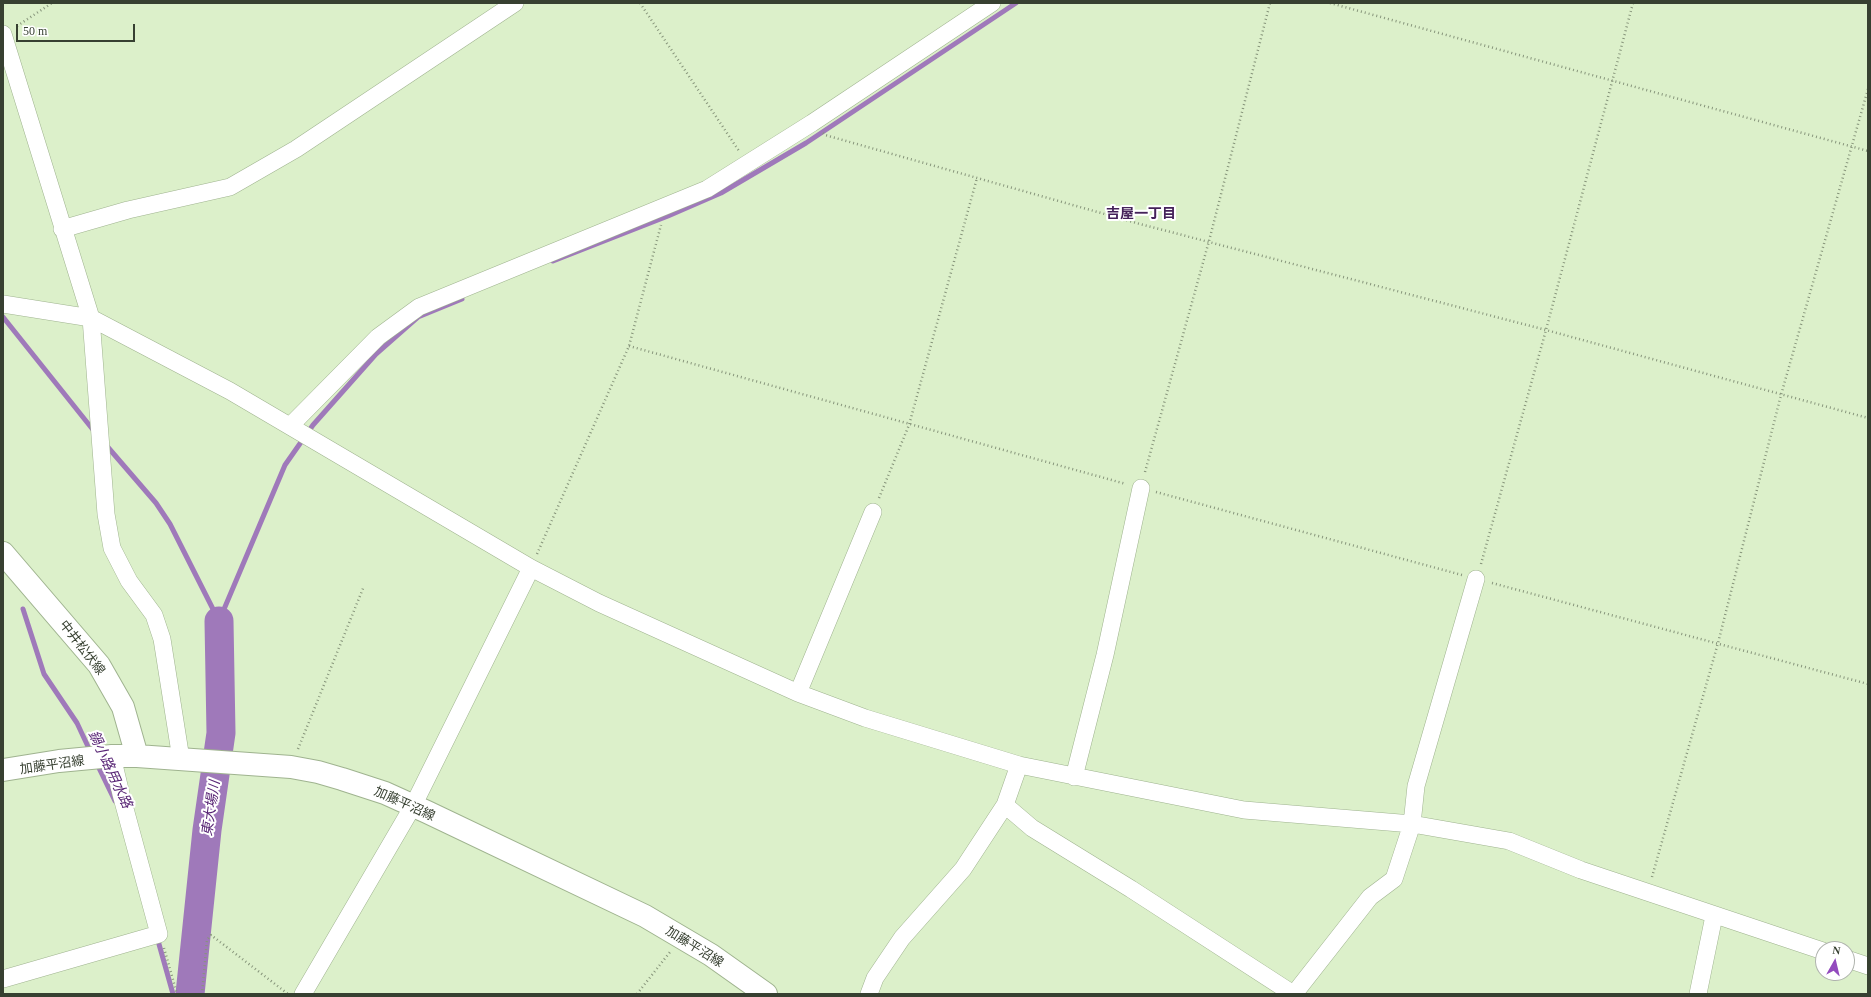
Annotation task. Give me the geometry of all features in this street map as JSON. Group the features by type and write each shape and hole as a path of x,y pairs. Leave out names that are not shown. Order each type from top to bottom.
{"main road":[{"name":"中井松伏線","path":"3,553 99,665 123,708 137,756"},
{"name":"加藤平沼線","path":"3,770 59,761 112,756 137,756 291,767 318,772 364,785 413,806 596,892 711,955 766,994"}],"street":[{"path":"62,229 128,210 230,187 296,149 515,3"},
{"path":"291,425 378,337 419,307 707,189 812,123 992,3"},
{"path":"3,35 62,229 91,318 106,514 112,548 129,581 154,615 162,638 180,759"},
{"path":"3,304 91,318 230,390 532,568 599,604 798,693 865,718 1020,765 1244,810 1412,824 1509,841 1581,870 1714,916 1815,948"},
{"path":"1074,777 1105,655 1141,488"},
{"path":"798,693 873,512"},
{"path":"303,994 413,806 532,568"},
{"path":"1005,805 1032,828 1131,889 1293,994 1370,897 1394,879 1412,824 1416,786 1476,579"},
{"path":"3,979 159,934 112,756"},
{"path":"869,994 876,978 902,938 963,868 1005,805 1020,765"},
{"path":"1698,994 1714,916"},
{"path":"1855,962 1868,966"}],"path":[{"path":"3,35 52,3"},
{"path":"640,3 747,164"},
{"path":"1141,488 1208,241 1270,3"},
{"path":"1330,3 1868,151"},
{"path":"1476,579 1546,330 1633,3"},
{"path":"1648,892 1718,643 1781,395 1853,147 1868,89"},
{"path":"812,123 825,136 1140,224 1208,241 1276,261 1546,330 1868,418"},
{"path":"873,512 909,425 978,178"},
{"path":"532,568 629,346 666,206"},
{"path":"629,346 909,425 1868,684"},
{"path":"291,767 364,586"},
{"path":"159,934 177,994"},
{"path":"202,994 207,940 211,935 288,994"},
{"path":"637,994 682,938"}],"waterway":[{"path":"553,261 668,216 721,193 806,143 1016,3"},
{"path":"219,621 285,465 313,425 376,354 418,317 462,299"},
{"path":"3,317 94,431"},
{"path":"106,445 156,503 170,524 219,621"},
{"name":"鍋小路用水路","path":"23,609 44,674 77,723 91,753"},
{"name":"東大場川","path":"190,994 207,830 221,733 219,621"},
{"name":"鍋小路用水路","path":"97,764 115,801"},
{"name":"鍋小路用水路","path":"157,937 173,994"}],"district":[{"name":"吉屋一丁目","path":"1141,213"}]}
